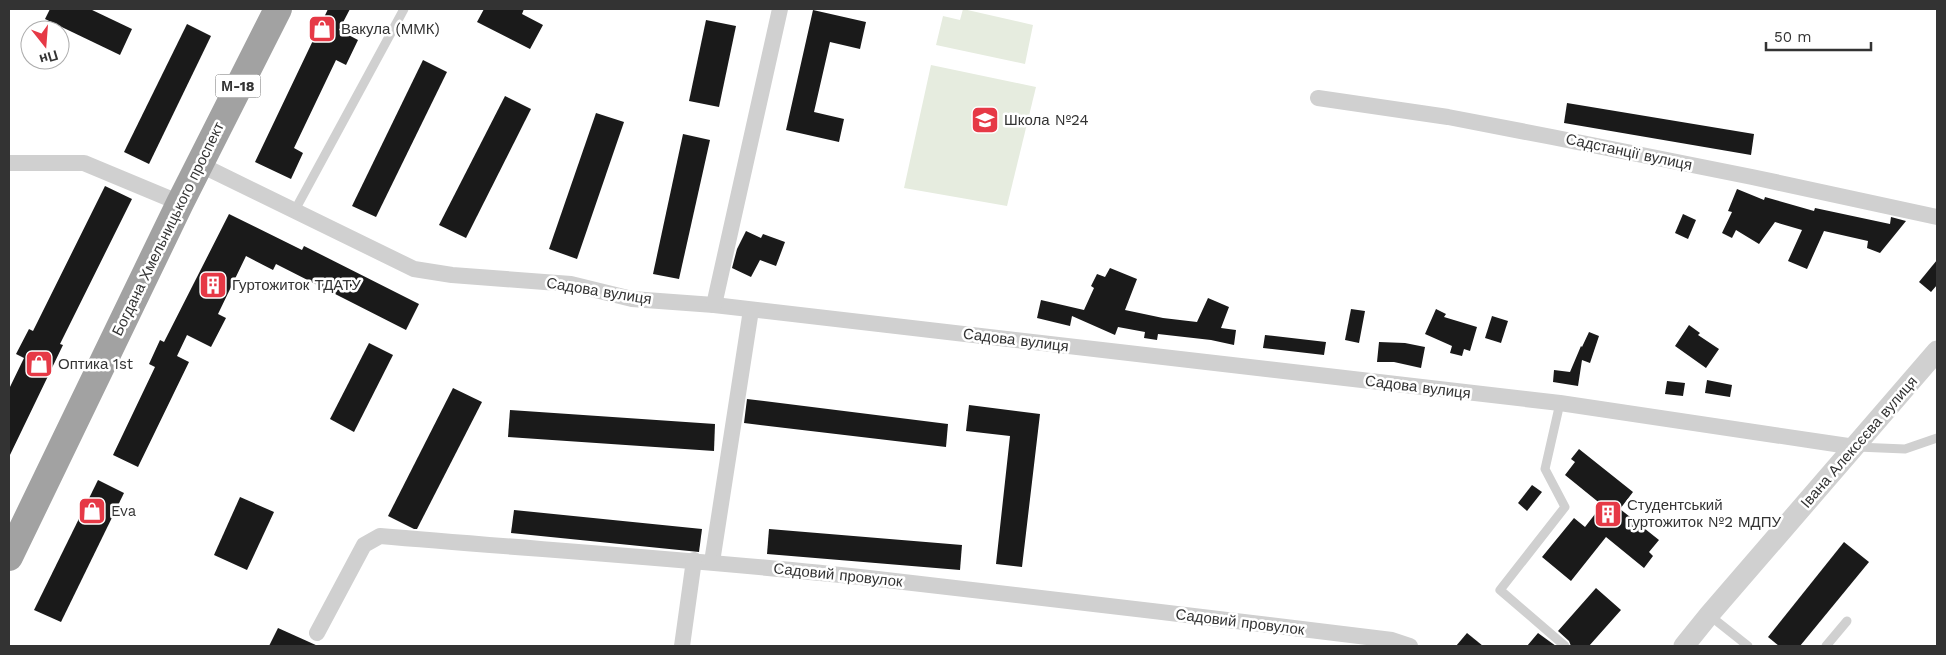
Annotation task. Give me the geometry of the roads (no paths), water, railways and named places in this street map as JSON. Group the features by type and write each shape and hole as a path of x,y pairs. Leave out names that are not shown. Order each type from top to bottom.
{"highway":[{"name":"Богдана Хмельницького проспект","path":"9,558 199,164 278,9"}],"street":[{"path":"714,305 780,9"},
{"name":"Садстанції вулиця","path":"1318,98 1448,118 1552,137 1752,176 1937,217"},
{"path":"9,162 84,163 180,203"},
{"name":"Садова вулиця","path":"199,164 414,269 452,275 571,284 632,299 714,305 1560,403 1855,447"},
{"path":"712,562 751,310"},
{"name":"Івана Алексєєва вулиця","path":"1684,646 1708,615 1937,351"},
{"name":"Садовий провулок","path":"318,633 364,545 380,536 515,548 694,560 868,578 1392,640 1410,646"},
{"path":"682,646 694,560"}],"lane":[{"path":"295,210 404,9"},
{"path":"1560,403 1545,469 1565,507 1500,590 1564,646"},
{"path":"1855,447 1905,449 1937,438"},
{"path":"1708,615 1748,646"},
{"path":"1826,646 1847,621"}],"place":[{"name":"Вакула (ММК)","path":"322,29"},
{"name":"Школа №24","path":"985,120"},
{"name":"Гуртожиток ТДАТУ","path":"213,285"},
{"name":"Оптика 1st","path":"39,364"},
{"name":"Eva","path":"92,511"},
{"name":"Студентський гуртожиток №2 МДПУ","path":"1608,514"}]}
